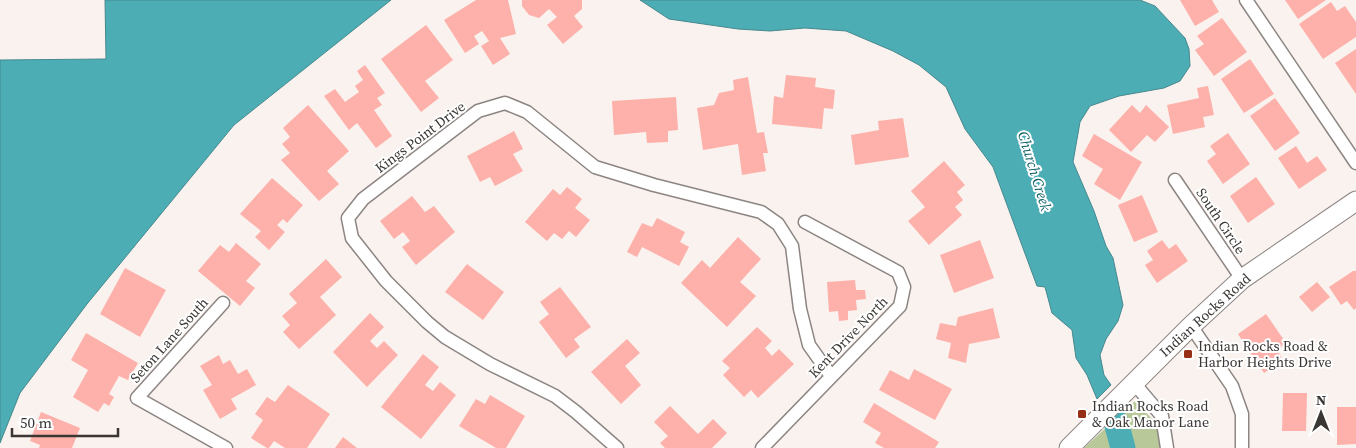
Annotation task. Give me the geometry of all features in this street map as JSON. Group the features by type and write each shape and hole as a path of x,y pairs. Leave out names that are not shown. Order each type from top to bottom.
{"street":[{"path":"1246,0 1356,163"},
{"name":"Kings Point Drive","path":"617,448 555,396 490,364 445,337 405,302 352,238 348,218 363,199 478,111 505,103 527,112 595,167 654,185 761,212 778,224 792,246 800,309 809,344 831,376"},
{"name":"South Circle","path":"1174,180 1242,279"},
{"name":"Indian Rocks Road","path":"1069,448 1190,326 1242,279 1356,201"},
{"name":"Kent Drive North","path":"762,448 900,306 904,287 898,272 805,222"},
{"name":"Seton Lane South","path":"223,303 137,398 226,448"},
{"path":"1190,326 1232,386 1242,414 1242,448"},
{"path":"1133,382 1162,416 1168,448"}],"green space":[{"path":"1135,401 1156,423 1160,448 1084,448"}],"water":[{"path":"105,0 391,0 234,125 87,304 20,393 0,443 0,60 106,59"},
{"path":"640,0 1140,0 1155,6 1185,38 1189,49 1190,66 1180,81 1164,88 1119,96 1090,106 1080,122 1073,162 1094,211 1106,246 1113,258 1123,305 1118,321 1106,339 1100,355 1104,375 1111,385 1097,399 1087,375 1076,358 1072,330 1052,313 1045,287 1037,286 993,167 965,129 946,87 919,65 893,51 846,31 805,28 770,31 738,29 669,19"}],"building":[{"path":"476,0 508,0 516,34 500,38 510,54 493,65 481,46 489,41 482,31 474,36 479,44 465,53 444,20"},
{"path":"522,0 582,0 582,9 574,16 583,27 563,44 547,25 557,17 549,9 539,18 529,15 522,6"},
{"path":"1180,0 1212,0 1219,12 1195,26"},
{"path":"1285,0 1326,0 1298,19"},
{"path":"1331,2 1337,11 1345,6 1356,22 1356,37 1323,59 1299,24"},
{"path":"1222,18 1247,52 1214,76 1195,50 1204,44 1197,36"},
{"path":"426,25 453,60 425,81 439,98 421,112 381,59"},
{"path":"1356,49 1356,94 1335,63"},
{"path":"1250,59 1274,94 1244,113 1221,79"},
{"path":"365,65 385,93 377,98 382,105 374,110 392,136 376,148 357,123 349,130 324,96 335,89 345,102 359,92 355,86 363,80 357,71"},
{"path":"786,75 816,78 815,87 835,90 833,109 824,108 822,129 772,124 774,96 783,98"},
{"path":"748,77 757,133 764,132 768,153 763,153 766,171 742,175 738,144 703,150 697,108 714,105 719,93 734,90 733,80"},
{"path":"1208,86 1214,115 1203,117 1205,127 1173,134 1167,105 1199,98 1197,88"},
{"path":"676,97 678,130 668,131 668,142 647,143 646,132 614,135 612,101"},
{"path":"1275,98 1300,133 1275,151 1250,116"},
{"path":"308,105 349,151 327,171 339,184 319,201 281,160 290,153 282,144 290,137 283,128"},
{"path":"1132,105 1140,113 1146,105 1169,127 1155,142 1147,135 1131,152 1109,130"},
{"path":"903,118 909,157 855,165 851,135 879,130 878,121"},
{"path":"514,131 523,149 513,154 523,171 495,186 490,177 480,182 467,156"},
{"path":"1228,133 1250,164 1223,184 1207,161 1216,154 1210,146"},
{"path":"1094,134 1142,162 1120,200 1094,184 1103,169 1082,156"},
{"path":"1296,146 1307,163 1317,156 1327,170 1299,189 1278,158"},
{"path":"944,161 965,185 957,192 963,200 955,207 962,215 929,245 908,221 925,207 911,191"},
{"path":"1256,177 1275,204 1248,223 1230,196"},
{"path":"272,178 303,205 287,223 283,219 277,225 285,232 269,250 255,237 261,231 240,214"},
{"path":"567,187 582,199 575,208 590,220 576,237 569,231 562,239 554,233 547,241 525,222 553,189 560,195"},
{"path":"1142,195 1158,232 1134,242 1118,205"},
{"path":"412,196 425,212 434,206 455,232 416,265 402,247 410,241 403,232 394,239 380,221"},
{"path":"657,218 685,232 680,242 689,247 679,266 642,247 637,257 627,252 642,223 652,227"},
{"path":"738,237 761,259 740,282 756,296 727,327 681,283 702,260 710,268"},
{"path":"980,240 994,278 954,293 940,255"},
{"path":"1162,240 1169,249 1176,244 1188,261 1157,283 1145,265 1153,260 1147,251"},
{"path":"236,243 261,264 246,281 255,288 240,306 198,271 220,245 229,252"},
{"path":"326,259 342,277 320,297 336,315 299,349 283,332 290,325 282,316 297,303 289,294"},
{"path":"467,264 504,292 483,320 445,292"},
{"path":"125,268 166,290 140,337 100,314"},
{"path":"1353,271 1356,271 1356,308 1354,310 1347,301 1341,305 1329,287"},
{"path":"855,280 856,290 865,290 866,299 856,300 857,310 848,311 848,320 839,321 838,311 829,312 827,282"},
{"path":"1317,282 1330,297 1312,312 1299,297"},
{"path":"560,287 591,327 574,339 580,347 566,358 539,322 549,314 540,302"},
{"path":"993,308 1000,338 969,344 966,363 948,358 951,343 936,339 940,323 956,326 958,317"},
{"path":"370,313 384,327 370,341 377,348 384,341 398,355 367,387 333,352"},
{"path":"1266,314 1286,343 1277,350 1283,360 1264,373 1238,334"},
{"path":"757,327 772,341 765,348 772,356 779,349 794,364 758,398 751,390 744,397 723,375 730,368 722,361"},
{"path":"86,333 138,363 128,380 119,376 109,394 114,397 109,406 104,403 98,412 73,397 88,370 71,360"},
{"path":"627,339 640,353 625,366 641,385 621,404 591,372"},
{"path":"423,354 439,367 425,385 433,391 440,382 456,395 421,439 381,407"},
{"path":"219,355 223,364 230,360 238,374 247,369 256,385 231,399 237,409 220,419 203,390 212,385 200,366"},
{"path":"914,369 952,389 935,420 879,390 890,370 909,380"},
{"path":"288,385 330,414 307,448 285,448 274,441 267,448 251,438 263,420 255,414 267,397 275,402"},
{"path":"1283,393 1307,393 1306,431 1282,431"},
{"path":"490,395 525,416 506,448 496,448 459,426 476,399 485,404"},
{"path":"874,403 939,442 935,448 884,448 875,443 881,433 863,422"},
{"path":"670,406 698,434 713,419 727,433 712,448 665,448 660,443 668,436 654,422"},
{"path":"1337,407 1356,407 1356,444 1337,445"},
{"path":"41,412 80,428 72,448 39,448 40,445 30,441"},
{"path":"343,437 357,448 335,448"}],"waterway":[{"name":"Church Creek","path":"1116,422 1123,448"}],"place":[{"name":"Indian Rocks Road & Harbor Heights Drive","path":"1188,354"},
{"name":"Indian Rocks Road & Oak Manor Lane","path":"1082,414"}]}
